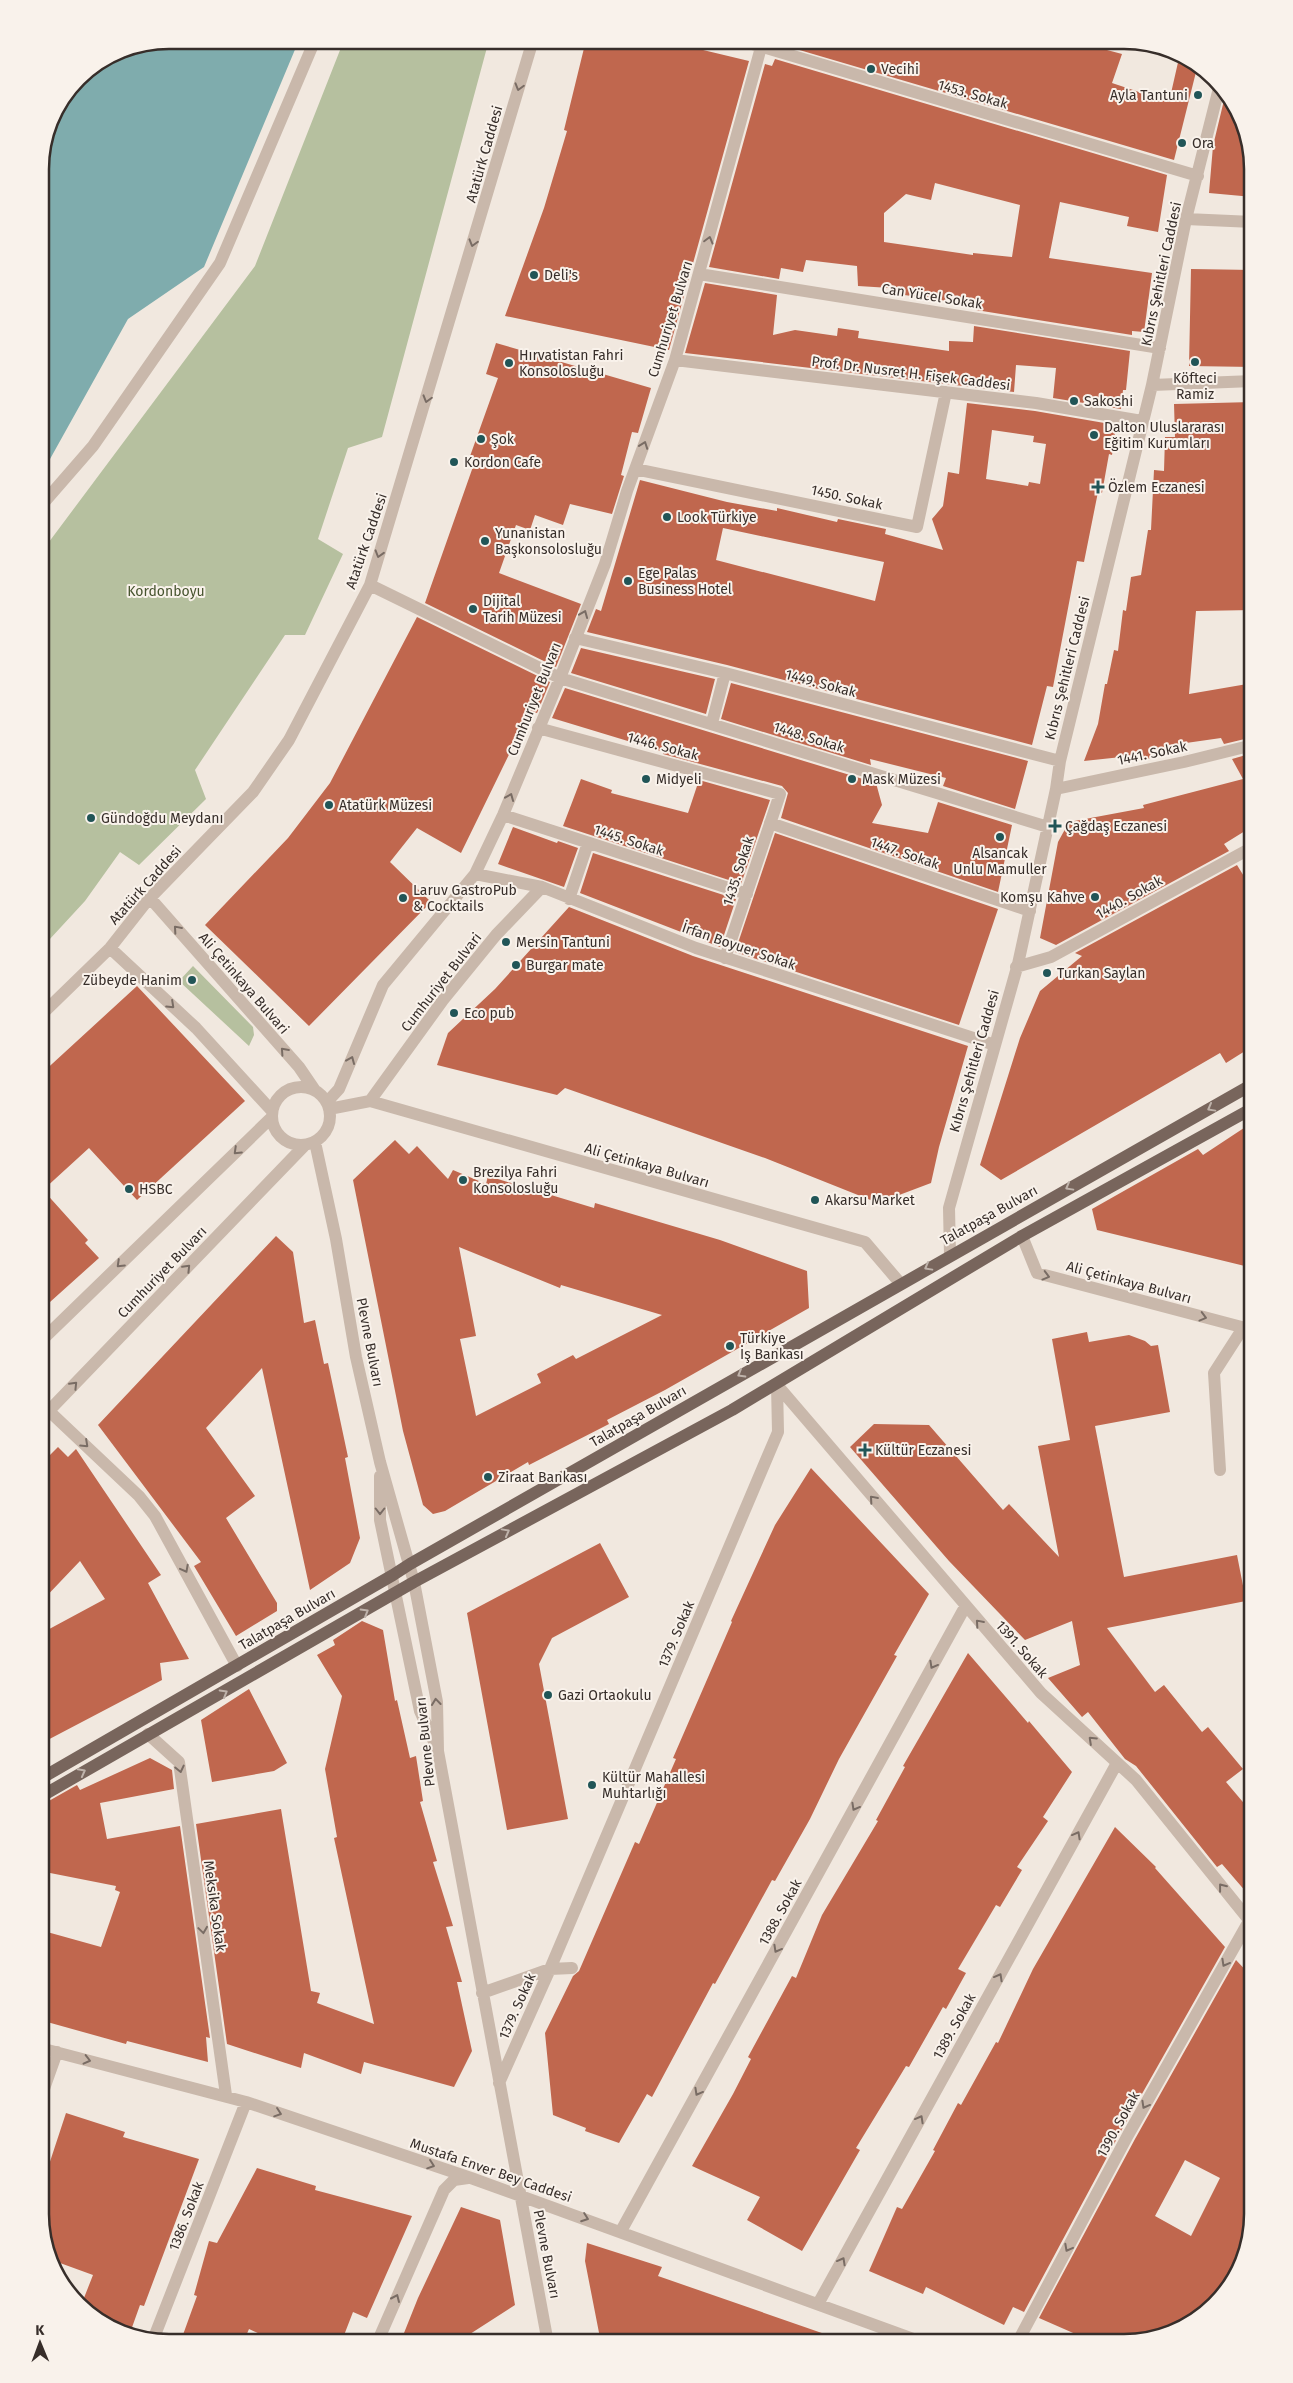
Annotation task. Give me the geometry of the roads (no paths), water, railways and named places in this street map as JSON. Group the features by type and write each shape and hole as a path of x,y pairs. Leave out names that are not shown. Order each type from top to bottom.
{"main road":[{"name":"Talatpaşa Bulvarı","path":"49,1774 900,1283 1244,1089"},
{"path":"49,1792 414,1582 777,1385 1022,1236 1244,1113"}],"street":[{"path":"49,497 93,446 220,263 311,49"},
{"name":"Atatürk Caddesi","path":"49,1007 110,948 150,898 253,792 289,740 370,585 530,49"},
{"name":"Cumhuriyet Bulvarı","path":"328,1105 339,1089 382,985 475,874 503,815 560,678 605,564 635,469 675,360 761,49"},
{"name":"1453. Sokak","path":"779,49 1198,176"},
{"name":"Kıbrıs Şehitleri Caddesi","path":"950,1255 949,1208 1030,911 1056,789 1060,761 1152,385 1186,220 1219,95"},
{"path":"1186,220 1244,222"},
{"name":"Can Yücel Sokak","path":"699,274 1160,348"},
{"name":"Prof. Dr. Nusret H. Fişek Caddesi","path":"675,360 1036,403 1142,421"},
{"path":"1152,385 1244,381"},
{"name":"1450. Sokak","path":"635,469 917,528 946,392"},
{"name":"1448. Sokak","path":"370,585 560,678 1048,827"},
{"name":"1449. Sokak","path":"575,638 725,674 1060,761"},
{"path":"712,723 725,674"},
{"name":"1446. Sokak","path":"538,728 780,794"},
{"name":"1441. Sokak","path":"1056,789 1244,747"},
{"name":"1435. Sokak","path":"725,958 780,794"},
{"name":"1445. Sokak","path":"503,815 746,894"},
{"name":"1447. Sokak","path":"770,823 1030,911"},
{"path":"569,898 588,842"},
{"name":"1440. Sokak","path":"1016,967 1051,957 1244,852"},
{"name":"İrfan Boyuer Sokak","path":"475,874 542,888 725,958 994,1045"},
{"name":"Cumhuriyet Bulvari","path":"370,1101 443,1000 496,935 542,888"},
{"name":"Ali Çetinkaya Bulvari","path":"150,898 299,1067 314,1089"},
{"path":"49,1331 272,1114 275,1102 288,1090 296,1087 314,1089 328,1105 329,1125 326,1132 310,1143 295,1145 279,1135 272,1114 196,1028 110,948"},
{"path":"328,1105 370,1101"},
{"name":"Ali Çetinkaya Bulvarı","path":"370,1101 865,1242 900,1283"},
{"name":"Cumhuriyet Bulvarı","path":"49,1411 310,1143"},
{"name":"Plevne Bulvarı","path":"310,1143 336,1239 356,1357 380,1462 414,1582 437,1702 438,1751 546,2334"},
{"name":"Ali Çetinkaya Bulvarı","path":"1022,1236 1037,1273 1244,1328"},
{"path":"1220,1470 1214,1373 1244,1334"},
{"name":"1391. Sokak","path":"777,1385 965,1607 1041,1693 1136,1780 1244,1914"},
{"name":"1379. Sokak","path":"499,2083 550,1969 778,1432 777,1385"},
{"path":"49,1418 139,1496 155,1516 237,1666"},
{"path":"380,1462 380,1520 420,1711 438,1751"},
{"name":"1388. Sokak","path":"621,2231 965,1607"},
{"name":"Meksika Sokak","path":"148,1734 179,1762 226,2096"},
{"name":"1389. Sokak","path":"818,2304 1117,1763"},
{"name":"1390. Sokak","path":"1022,2334 1128,2135 1244,1935"},
{"path":"482,1993 550,1969 572,1968"},
{"name":"Mustafa Enver Bey Caddesi","path":"49,2050 246,2102 520,2195 900,2334"},
{"path":"49,2075 57,2052"},
{"name":"1386. Sokak","path":"156,2333 246,2102"},
{"path":"381,2334 444,2190 454,2180 471,2178"}],"water":[{"path":"168,49 295,49 204,267 128,319 49,461 49,160 53,137 61,115 78,89 89,78 115,61 137,53"}],"place":[{"name":"Vecihi","path":"871,69"},
{"name":"Ayla Tantuni","path":"1198,95"},
{"name":"Ora","path":"1182,143"},
{"name":"Deli's","path":"534,275"},
{"name":"Köfteci Ramiz","path":"1195,362"},
{"name":"Hırvatistan Fahri Konsolosluğu","path":"509,363"},
{"name":"Sakoshi","path":"1074,401"},
{"name":"Dalton Uluslararası Eğitim Kurumları","path":"1094,435"},
{"name":"Şok","path":"481,439"},
{"name":"Kordon Cafe","path":"454,462"},
{"name":"Özlem Eczanesi","path":"1098,487"},
{"name":"Look Türkiye","path":"667,517"},
{"name":"Yunanistan Başkonsolosluğu","path":"485,541"},
{"name":"Ege Palas Business Hotel","path":"628,581"},
{"name":"Dijital Tarih Müzesi","path":"473,609"},
{"name":"Midyeli","path":"646,779"},
{"name":"Mask Müzesi","path":"852,779"},
{"name":"Atatürk Müzesi","path":"329,805"},
{"name":"Gündoğdu Meydanı","path":"91,818"},
{"name":"Çağdaş Eczanesi","path":"1055,826"},
{"name":"Alsancak Unlu Mamuller","path":"1000,837"},
{"name":"Komşu Kahve","path":"1095,897"},
{"name":"Laruv GastroPub & Cocktails","path":"403,898"},
{"name":"Mersin Tantuni","path":"506,942"},
{"name":"Burgar mate","path":"516,965"},
{"name":"Turkan Saylan","path":"1047,973"},
{"name":"Zübeyde Hanim","path":"192,980"},
{"name":"Eco pub","path":"454,1013"},
{"name":"Brezilya Fahri Konsolosluğu","path":"463,1180"},
{"name":"HSBC","path":"129,1189"},
{"name":"Akarsu Market","path":"815,1200"},
{"name":"Türkiye İş Bankası","path":"730,1346"},
{"name":"Kültür Eczanesi","path":"865,1450"},
{"name":"Ziraat Bankası","path":"488,1477"},
{"name":"Gazi Ortaokulu","path":"548,1695"},
{"name":"Kültür Mahallesi Muhtarlığı","path":"592,1785"}],"park label":[{"name":"Kordonboyu","path":"166,591"}]}
